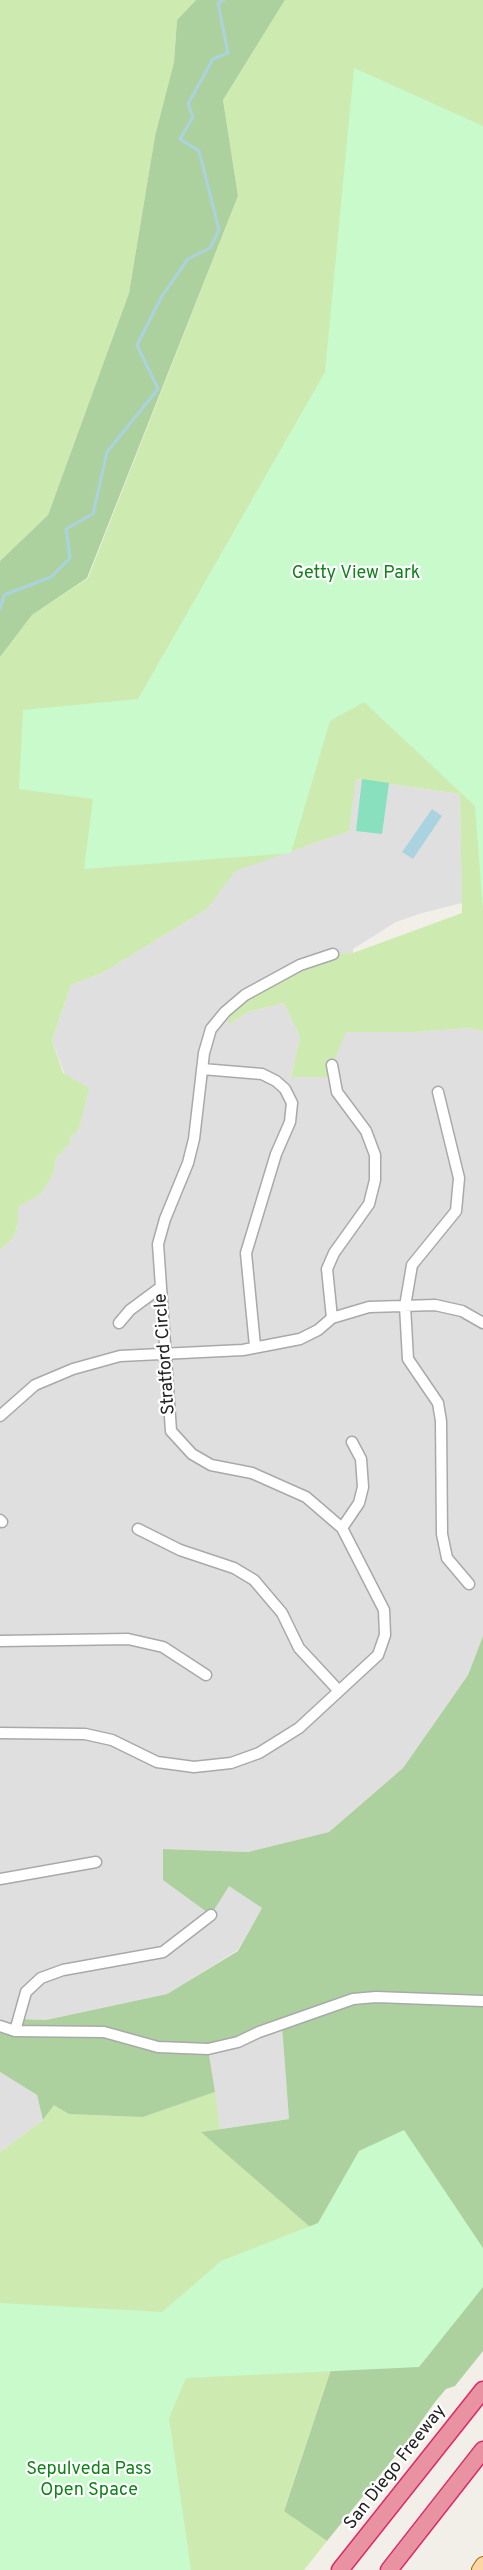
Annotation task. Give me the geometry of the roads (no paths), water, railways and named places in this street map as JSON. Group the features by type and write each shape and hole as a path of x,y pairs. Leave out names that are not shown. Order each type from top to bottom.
{"highway":[{"name":"San Diego Freeway","path":"340,2570 483,2390"},
{"path":"391,2567 483,2450"}],"main road":[{"path":"479,2570 483,2564"}],"street":[{"name":"Stratford Circle","path":"0,1733 85,1734 112,1740 157,1762 194,1767 231,1763 259,1754 299,1728 378,1655 385,1635 384,1610 342,1528 306,1497 296,1492 252,1473 211,1465 192,1454 171,1431 165,1354 158,1244 165,1218 188,1163 194,1139 202,1069 211,1029 244,995 300,965 333,954"},
{"path":"332,1065 338,1092 366,1131 375,1155 375,1180 369,1204 334,1253 327,1269 332,1318"},
{"path":"202,1069 262,1074 285,1089 292,1103 292,1113 276,1154 246,1253 255,1346"},
{"path":"438,1092 459,1178 456,1211 412,1265 405,1306 408,1359 438,1403 441,1422 442,1534 447,1558 470,1584"},
{"path":"119,1323 130,1310 161,1287"},
{"path":"0,1416 35,1385 73,1369 120,1356 243,1350 300,1339 318,1330 332,1318 369,1307 435,1305 462,1311 483,1323"},
{"path":"342,1528 359,1503 363,1487 361,1460 352,1442"},
{"path":"138,1529 180,1550 234,1568 254,1580 282,1613 299,1648 339,1691"},
{"path":"0,1641 128,1639 163,1647 206,1675"},
{"path":"0,1879 96,1862"},
{"path":"15,2031 26,1992 41,1978 63,1970 163,1952 212,1915"},
{"path":"0,2026 15,2031 104,2032 158,2047 208,2049 238,2042 259,2032 353,1999 376,1996 483,2001"}],"water":[{"path":"432,809 442,816 413,859 402,852"}],"waterway":[{"path":"0,609 4,595 51,577 70,558 66,529 93,514 107,452 158,389 137,345 162,296 188,259 210,248 219,230 199,151 180,139 193,117 188,104 213,59 228,53 218,3 224,0"}],"park label":[{"name":"Getty View Park","path":"356,574"},
{"name":"Sepulveda Pass Open Space","path":"89,2480"}]}
